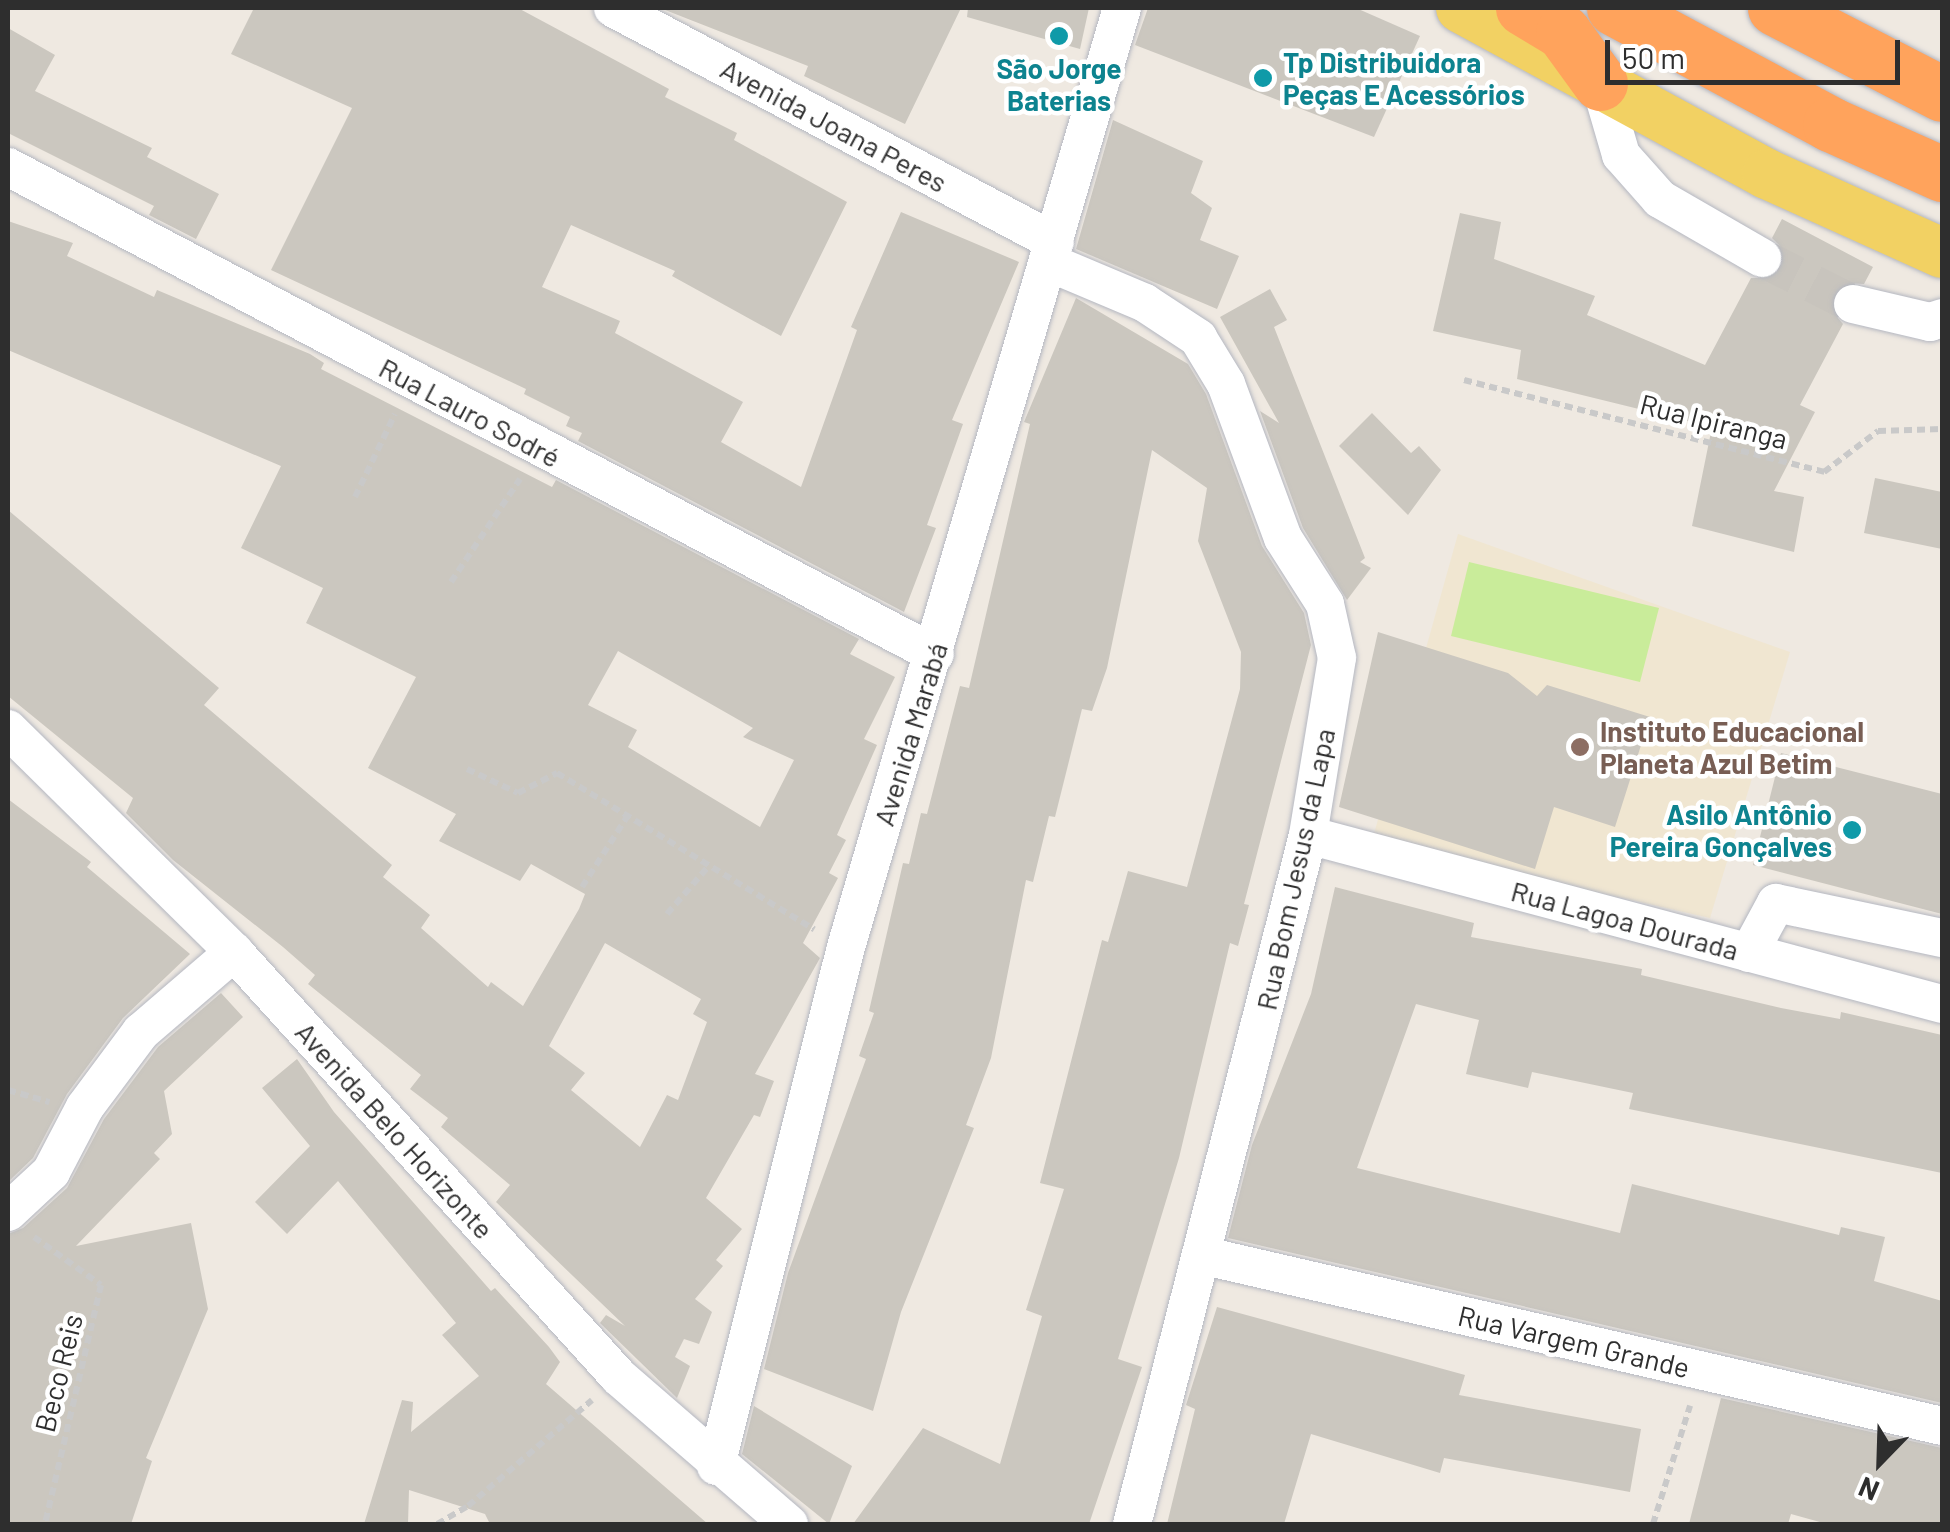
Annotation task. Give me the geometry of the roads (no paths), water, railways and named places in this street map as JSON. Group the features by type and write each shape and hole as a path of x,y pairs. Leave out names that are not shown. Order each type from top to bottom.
{"highway":[{"path":"1523,8 1563,32 1600,83"},
{"path":"1614,8 1830,124 1942,174"},
{"path":"1776,8 1942,94"}],"main road":[{"path":"1461,8 1767,174 1942,253"}],"street":[{"name":"Avenida Joana Peres","path":"614,8 678,23 1051,252"},
{"name":"Avenida Marabá","path":"716,1466 846,947 1122,8"},
{"path":"1600,83 1621,155 1660,200 1762,258"},
{"name":"Rua Lauro Sodré","path":"8,167 934,654"},
{"name":"Rua Bom Jesus da Lapa","path":"1051,252 1145,303 1198,338 1226,384 1283,538 1325,604 1337,658 1308,835 1205,1256 1132,1524"},
{"path":"1853,304 1930,322 1942,318"},
{"name":"Avenida Belo Horizonte","path":"8,728 234,952 619,1377 716,1466 789,1524"},
{"name":"Rua Lagoa Dourada","path":"1308,835 1942,1004"},
{"path":"1749,952 1776,903 1942,938"},
{"path":"14,1219 51,1172 85,1107 141,1032 234,952"},
{"name":"Rua Vargem Grande","path":"1205,1256 1942,1426"}],"tunnel":[{"path":"1762,258 1853,304"}],"place":[{"name":"São Jorge Baterias","path":"1059,36"},
{"name":"Tp Distribuidora Peças E Acessórios","path":"1263,78"},
{"name":"Instituto Educacional Planeta Azul Betim","path":"1580,747"},
{"name":"Asilo Antônio Pereira Gonçalves","path":"1852,830"}]}
